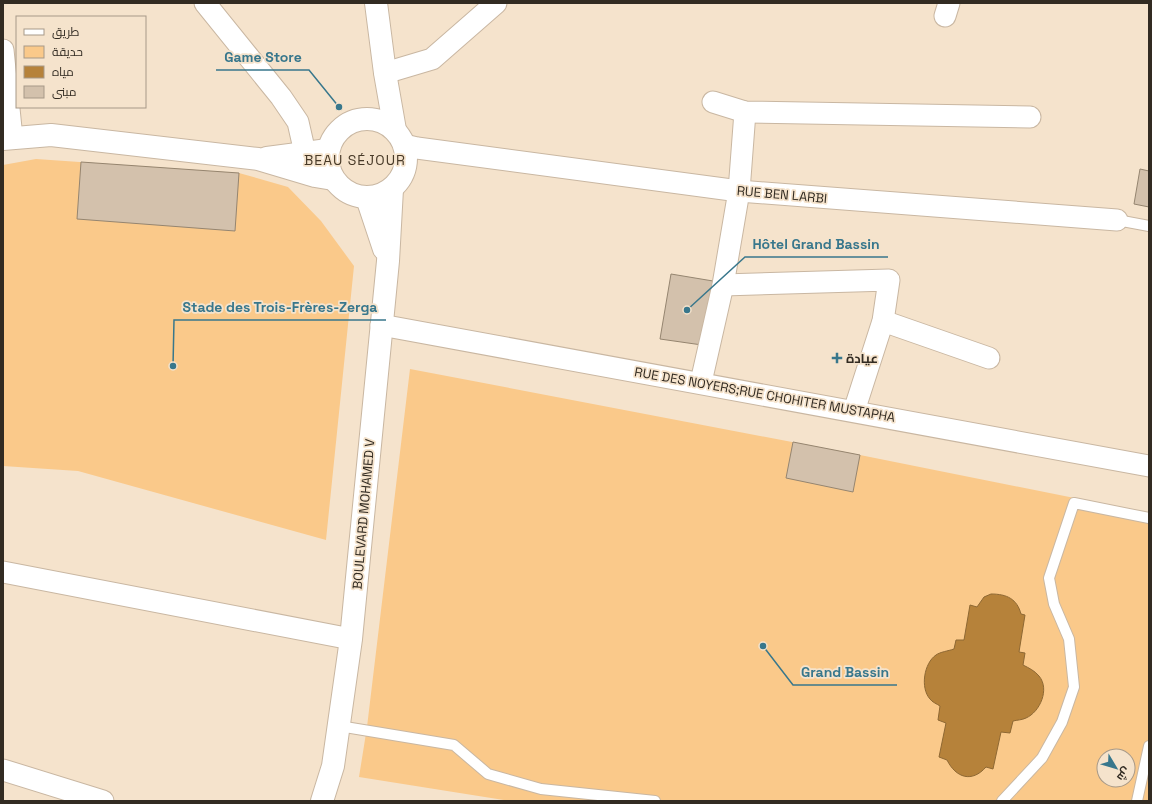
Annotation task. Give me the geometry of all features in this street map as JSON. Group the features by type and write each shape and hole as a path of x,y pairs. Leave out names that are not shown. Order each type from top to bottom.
{"main road":[{"path":"376,3 385,73 406,145 405,170 400,181 392,189 380,195 367,198 347,193 339,187 333,179 328,165 328,150 333,137 342,127 353,121 366,118 382,121 406,145"},
{"path":"366,118 385,73"},
{"path":"7,138 51,135 258,159 315,176 333,179"},
{"path":"258,159 328,150"},
{"name":"BOULEVARD MOHAMED V","path":"322,801 333,766 351,639 388,261 392,189"},
{"name":"BOULEVARD MOHAMED V","path":"367,198 388,261"},
{"name":"BOULEVARD MOHAMED V","path":"333,766 336,801"}],"street":[{"path":"205,3 281,97 298,122 305,153"},
{"path":"385,73 432,59 496,3"},
{"path":"3,50 7,138"},
{"path":"713,102 745,112 1030,117"},
{"path":"701,382 723,285 739,191 745,112"},
{"name":"RUE BEN LARBI","path":"406,145 739,191 1117,220"},
{"path":"723,285 889,280 883,320 854,411"},
{"path":"883,320 989,358"},
{"name":"RUE DES NOYERS;RUE CHOHITER MUSTAPHA","path":"381,325 701,382 1149,466"},
{"path":"3,572 351,639"},
{"path":"3,770 103,801"}],"lane":[{"name":"RUE BEN LARBI","path":"1117,220 1149,226"},
{"path":"1002,801 1042,758 1062,722 1074,687 1069,638 1054,604 1049,578 1074,503 1149,518"},
{"path":"339,726 454,745 488,774 541,789 655,801"},
{"path":"1137,801 1149,746"}],"green space":[{"path":"36,159 239,173 288,187 321,221 354,266 326,540 78,471 3,466 3,165"},
{"path":"410,369 860,455 1149,513 1149,801 510,801 359,777 367,727"}],"water":[{"path":"991,594 1002,595 1010,598 1017,605 1021,614 1025,615 1019,652 1025,653 1023,665 1030,668 1039,676 1044,687 1042,700 1035,711 1024,719 1013,721 1010,733 1001,732 993,769 986,767 981,772 970,777 955,771 947,760 939,757 946,723 938,720 940,706 930,699 925,689 924,682 926,670 932,659 940,653 954,649 956,640 964,640 970,605 977,607 984,597"}],"building":[{"path":"81,162 239,173 235,231 77,219"},
{"path":"1140,169 1149,171 1149,207 1134,204"},
{"path":"671,274 713,281 702,345 660,339"},
{"path":"793,442 860,455 853,492 786,478"}],"place":[{"name":"Game Store","path":"339,107"},
{"name":"Hôtel Grand Bassin","path":"687,310"},
{"name":"عيادة","path":"837,358"},
{"name":"Stade des Trois-Frères-Zerga","path":"173,366"},
{"name":"Grand Bassin","path":"763,646"}],"district":[{"name":"BEAU SÉJOUR","path":"355,160"}]}
